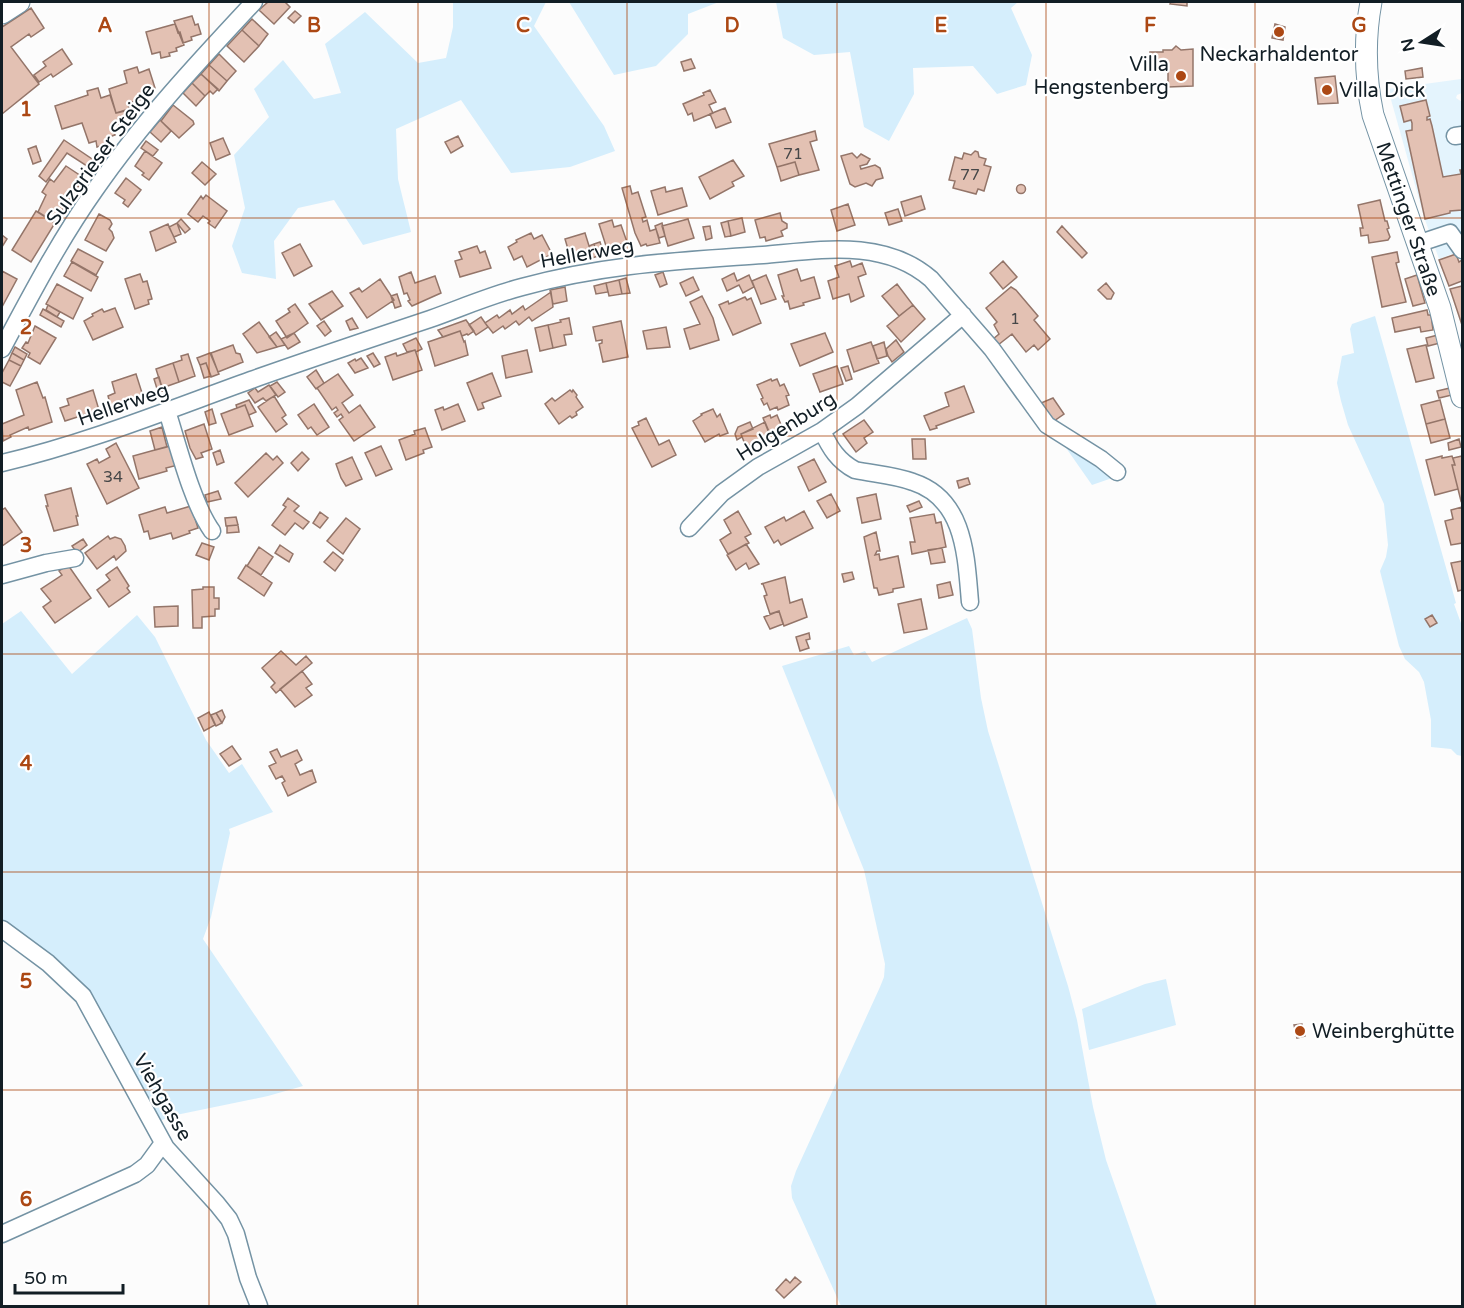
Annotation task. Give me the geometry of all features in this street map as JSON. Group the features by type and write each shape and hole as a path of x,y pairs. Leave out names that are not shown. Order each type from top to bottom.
{"main road":[{"path":"2,13 19,2"},
{"name":"Mettinger Straße","path":"1371,2 1366,40 1367,82 1373,116 1446,327 1462,397"},
{"name":"Mettinger Straße","path":"1366,40 1383,2"}],"street":[{"name":"Sulzgrieser Steige","path":"2,349 51,258 103,178 178,84 255,2"},
{"path":"1417,244 1450,233 1462,250"},
{"name":"Hellerweg","path":"2,464 94,437 250,380 520,287 593,270 626,265 854,249 876,251 897,257 919,268 963,315 1009,372 1047,425 1101,459 1117,472"},
{"name":"Holgenburg","path":"688,528 710,504 733,485 766,462 822,431 857,406 963,315"},
{"path":"167,411 197,500 212,531"},
{"path":"822,431 835,455 848,466 855,470 915,482 948,504 957,524 965,557 970,602"},
{"path":"2,574 75,558"},
{"name":"Viehgasse","path":"2,929 48,963 83,996 163,1143 229,1219 259,1306"},
{"path":"2,1233 135,1174 147,1165 163,1143"}],"shaded area":[{"path":"453,2 546,2 534,26 604,126 615,151 570,167 511,173 461,100 396,129 398,179 411,232 363,245 334,200 298,208 274,241 276,279 242,273 232,246 245,208 234,155 269,117 254,89 283,60 314,99 341,93 325,44 365,12 418,63 446,58 453,27"},
{"path":"569,2 719,2 688,14 688,34 656,66 614,75"},
{"path":"776,2 1018,2 1011,8 1032,55 1026,85 997,94 973,66 913,68 914,94 889,141 864,127 850,52 814,55 783,38"},
{"path":"1461,79 1462,93 1456,98 1462,102 1462,259 1457,252 1439,259 1424,217 1388,89"},
{"path":"1375,316 1462,626 1462,756 1457,755 1451,749 1431,747 1431,720 1424,682 1419,672 1405,659 1399,646 1380,571 1388,545 1384,504 1348,425 1337,383 1342,356 1354,353 1350,329 1352,324"},
{"path":"1064,445 1115,477 1092,485"},
{"path":"21,611 72,674 137,615 155,637 206,740 229,773 242,764 273,812 229,829 211,917 203,939 303,1086 268,1096 176,1115 159,1121 99,1016 2,925 2,624"},
{"path":"967,618 972,629 981,698 988,731 1068,986 1106,1160 1157,1306 841,1306 792,1198 791,1186 796,1171 880,987 885,964 864,870 782,666 849,646 854,655 865,651 872,662"},
{"path":"1166,979 1176,1025 1089,1050 1082,1009 1145,984"}],"building":[{"path":"268,2 285,2 290,7 274,24 259,10"},
{"path":"1171,2 1187,2 1187,6 1170,4"},
{"path":"31,8 44,28 31,37 29,34 11,47 39,84 2,114 2,27"},
{"path":"295,11 301,16 294,23 288,18"},
{"path":"192,16 201,34 183,43 174,21"},
{"path":"252,19 268,34 259,46 242,30"},
{"path":"175,24 184,45 176,48 177,51 169,53 170,56 161,58 160,52 152,54 146,32"},
{"name":"Neckarhaldentor","path":"1275,24 1285,27 1283,40 1272,38"},
{"path":"242,30 259,46 244,62 227,46"},
{"name":"Villa Hengstenberg","path":"1176,46 1181,50 1193,49 1193,86 1168,87 1168,65 1150,66 1150,52 1172,50"},
{"path":"62,49 72,64 53,77 51,74 39,82 34,75 46,66 43,62"},
{"path":"219,54 236,71 227,81 209,65"},
{"path":"691,59 695,68 684,71 681,62"},
{"path":"209,65 227,81 219,91 201,74"},
{"path":"137,67 139,73 149,69 155,88 145,91 146,98 128,103 129,109 116,113 109,89 127,83 124,71"},
{"path":"1422,68 1423,77 1406,79 1405,71"},
{"path":"201,74 218,89 213,94 210,91 205,96 192,83"},
{"name":"Villa Dick","path":"1335,76 1338,103 1318,104 1315,78"},
{"path":"192,83 205,96 196,106 183,93"},
{"path":"98,88 101,98 110,95 116,113 125,111 128,118 118,121 120,128 114,130 115,135 109,137 110,143 97,147 96,141 89,143 82,123 62,129 55,106 88,95 87,91"},
{"path":"710,90 716,102 709,105 713,113 694,121 692,113 688,115 683,104"},
{"path":"1426,100 1430,116 1427,120 1430,119 1432,126 1443,177 1461,174 1460,170 1462,170 1462,210 1450,211 1450,213 1425,219 1406,131 1412,130 1412,123 1411,120 1404,122 1400,106"},
{"path":"173,105 194,124 179,138 161,121"},
{"path":"725,108 731,122 716,128 710,114"},
{"path":"160,120 171,131 161,142 150,132"},
{"path":"815,131 817,140 810,142 819,170 799,175 795,162 777,167 769,144"},
{"path":"458,136 463,146 451,153 445,142"},
{"path":"223,138 230,154 216,160 210,143"},
{"path":"64,140 95,161 90,168 67,153 46,182 39,176"},
{"path":"146,141 158,150 153,156 141,148"},
{"path":"36,146 41,161 33,164 28,149"},
{"path":"145,151 162,163 149,180 135,166"},
{"path":"975,151 978,152 979,157 986,159 984,165 991,167 984,191 978,189 976,194 953,188 955,181 949,180 955,157 962,159 964,153 971,155"},
{"path":"852,153 857,158 861,154 870,159 867,164 860,166 861,169 875,165 880,168 883,178 876,180 872,186 866,183 855,187 850,184 841,156"},
{"path":"733,160 744,176 732,182 734,186 710,199 699,177"},
{"path":"202,162 216,174 205,185 192,173"},
{"path":"795,162 799,175 781,181 777,167"},
{"path":"66,166 84,178 54,222 38,212 46,195 42,192 50,179 54,182"},
{"path":"126,178 141,190 128,207 123,203 125,200 115,193"},
{"path":"1021,184 1026,189 1021,194 1016,189"},
{"path":"630,186 632,194 638,192 646,217 642,218 643,222 647,220 650,231 656,229 660,243 641,246 622,188"},
{"path":"665,187 666,192 682,188 687,206 658,215 651,191"},
{"path":"206,195 227,211 215,228 203,216 198,222 188,214 201,196 203,199"},
{"path":"921,196 925,209 905,216 901,202"},
{"path":"1380,200 1390,237 1388,240 1369,243 1368,235 1361,236 1360,228 1363,228 1358,205"},
{"path":"848,204 855,225 837,231 831,210"},
{"path":"898,209 902,221 889,225 885,213"},
{"path":"36,211 55,223 31,262 12,250"},
{"path":"780,213 782,221 787,224 787,228 781,231 783,236 766,241 765,237 760,238 755,220"},
{"path":"99,214 110,220 112,224 109,229 114,238 106,251 85,240"},
{"path":"742,218 745,232 731,236 728,221"},
{"path":"181,219 190,229 185,233 177,223"},
{"path":"688,219 694,238 668,246 662,226"},
{"path":"612,220 614,227 621,225 627,242 607,249 599,224"},
{"path":"728,221 731,236 725,237 721,223"},
{"path":"177,223 181,234 174,237 169,227"},
{"path":"662,223 665,236 659,238 655,226"},
{"path":"168,224 176,242 156,251 150,232"},
{"path":"710,226 712,238 706,240 703,227"},
{"path":"1062,226 1087,253 1082,258 1057,232"},
{"path":"531,233 534,239 542,235 552,254 527,267 522,256 514,260 508,247 517,242 516,240"},
{"path":"585,233 590,249 570,256 565,239"},
{"path":"2,235 7,239 2,247"},
{"path":"600,242 604,254 598,256 594,244"},
{"path":"300,244 312,266 294,276 282,253"},
{"path":"594,244 598,256 592,258 589,246"},
{"path":"477,246 480,253 485,251 491,268 460,277 455,261 462,259 459,252"},
{"path":"78,249 103,262 96,275 71,261"},
{"path":"1397,252 1399,262 1396,263 1406,302 1382,307 1372,257"},
{"path":"1456,254 1459,262 1462,260 1462,281 1449,286 1439,260"},
{"path":"850,261 852,267 862,263 866,274 858,277 864,296 851,302 849,294 833,299 828,281 839,277 835,266"},
{"path":"1003,261 1017,277 1003,289 990,273"},
{"path":"72,262 98,277 91,291 64,276"},
{"path":"797,269 801,281 814,277 820,298 790,309 788,301 785,302 782,296 784,296 778,275"},
{"path":"2,271 17,279 2,307"},
{"path":"411,272 415,283 435,276 441,293 412,306 408,301 410,300 407,293 404,294 399,277"},
{"path":"663,272 667,284 660,287 655,275"},
{"path":"734,273 737,281 749,275 754,287 743,293 739,285 727,291 722,279"},
{"path":"140,274 143,282 147,281 152,299 148,300 149,304 135,309 125,279"},
{"path":"766,275 776,299 761,304 752,281"},
{"path":"1417,275 1425,303 1413,306 1405,279"},
{"path":"693,277 699,290 686,296 680,283"},
{"path":"626,278 630,293 622,294 619,280"},
{"path":"380,279 394,300 367,318 350,293 359,288 362,292"},
{"path":"619,280 622,294 609,296 606,283"},
{"path":"606,283 608,292 596,294 594,286"},
{"path":"1106,283 1114,293 1111,299 1107,299 1098,290"},
{"path":"57,284 83,298 73,319 46,304"},
{"path":"897,284 913,305 899,316 882,296"},
{"path":"1462,286 1462,325 1450,289"},
{"path":"565,287 567,301 553,304 550,290"},
{"path":"1011,287 1038,316 1034,320 1050,339 1038,350 1034,345 1026,352 1012,334 998,345 993,339 999,334 994,325 997,322 986,308"},
{"path":"332,291 343,306 321,320 309,304"},
{"path":"551,292 553,307 532,321 529,317 519,325 516,321 505,329 503,326 493,333 485,323 497,315 499,318 510,310 512,314 523,306 525,310"},
{"path":"397,294 401,306 395,308 391,296"},
{"path":"702,296 713,318 719,340 690,349 684,329 700,324 690,302"},
{"path":"745,297 747,300 751,298 761,323 733,335 719,305 728,301 729,304"},
{"path":"295,304 308,323 287,338 276,321 290,312 288,309"},
{"path":"48,305 60,312 57,317 46,310"},
{"path":"913,305 925,319 901,342 887,326"},
{"path":"115,308 123,327 93,340 84,321 102,309 104,312"},
{"path":"43,309 64,321 61,327 40,315"},
{"path":"1427,310 1428,315 1431,315 1433,330 1421,332 1420,327 1395,332 1392,318"},
{"path":"481,317 488,327 476,335 469,325"},
{"path":"352,318 358,328 350,330 346,321"},
{"path":"569,318 572,334 564,335 566,345 553,348 548,325"},
{"path":"466,320 474,331 468,335 462,336 460,331 443,337 438,330"},
{"path":"324,321 331,331 325,336 317,326"},
{"path":"621,321 628,357 603,362 599,344 602,340 596,341 593,327"},
{"path":"259,322 277,347 257,353 243,334"},
{"path":"548,325 553,348 540,351 535,328"},
{"path":"35,326 56,338 40,364 28,357 30,353 22,348 26,342 28,343"},
{"path":"666,327 670,347 647,349 643,331"},
{"path":"460,331 468,355 435,366 428,342"},
{"path":"276,332 285,345 277,347 269,337"},
{"path":"294,333 300,342 288,349 281,339"},
{"path":"825,333 833,352 800,366 791,344"},
{"path":"1438,335 1440,343 1428,346 1426,338"},
{"path":"416,338 422,349 407,352 403,344"},
{"path":"896,340 904,352 892,362 886,349"},
{"path":"871,342 879,363 854,372 847,350"},
{"path":"884,342 887,356 877,359 873,346"},
{"path":"233,345 243,362 218,372 211,353"},
{"path":"1426,345 1434,378 1416,382 1407,349"},
{"path":"15,347 27,354 24,360 12,353"},
{"path":"415,350 422,370 393,380 385,357"},
{"path":"527,350 532,372 506,378 502,356"},
{"path":"12,353 24,360 21,366 9,360"},
{"path":"210,353 219,374 211,377 206,363 200,365 197,358"},
{"path":"373,353 380,364 374,367 367,356"},
{"path":"188,354 195,376 179,382 173,363 182,360 181,356"},
{"path":"361,358 368,368 355,373 348,363"},
{"path":"9,360 21,366 10,386 2,382 2,373"},
{"path":"173,363 179,382 162,388 156,369"},
{"path":"206,363 211,376 204,378 200,365"},
{"path":"837,366 843,384 820,392 813,374"},
{"path":"848,366 852,379 846,381 841,368"},
{"path":"316,370 324,383 316,389 307,377"},
{"path":"492,373 501,396 482,403 484,408 478,410 467,383"},
{"path":"136,374 143,396 111,407 108,396 115,393 112,382"},
{"path":"338,374 353,395 342,403 349,413 360,405 375,427 354,441 339,420 343,417 341,414 337,417 334,413 338,410 336,407 332,410 317,388"},
{"path":"159,377 163,391 158,392 154,379"},
{"path":"771,379 772,381 777,379 780,386 784,384 789,395 786,396 789,405 778,410 777,407 770,410 767,403 764,405 757,385"},
{"path":"37,382 43,398 45,397 52,422 29,430 28,427 10,435 11,437 3,441 2,424 24,415 16,390"},
{"path":"277,382 285,392 278,397 270,386"},
{"path":"269,385 276,395 266,401 263,398 255,403 248,393 255,388 258,392"},
{"path":"964,386 974,412 930,430 924,416 949,406 945,393"},
{"path":"1450,388 1452,395 1439,398 1437,391"},
{"path":"93,390 99,410 65,421 60,408 69,405 67,399"},
{"path":"570,390 577,395 583,407 576,412 577,415 572,418 570,416 559,424 545,404 552,398 555,401"},
{"path":"274,396 286,415 282,418 287,424 276,432 258,407"},
{"path":"1053,398 1064,414 1054,421 1041,403"},
{"path":"249,400 256,412 249,415 245,405 237,408 236,405"},
{"path":"1440,400 1445,419 1426,424 1421,405"},
{"path":"314,404 329,427 317,435 311,427 308,429 298,415"},
{"path":"458,404 465,421 442,430 435,410 443,407 444,410"},
{"path":"245,405 253,426 229,435 221,414"},
{"path":"212,409 216,423 209,425 205,412"},
{"path":"713,409 717,417 720,414 728,433 720,436 719,434 705,442 693,421 701,414"},
{"path":"770,415 771,418 777,415 782,427 769,433 763,418"},
{"path":"646,418 659,445 669,440 676,455 652,467 632,428"},
{"path":"1445,419 1450,438 1431,443 1426,424"},
{"path":"864,420 873,432 864,438 867,443 856,452 843,434"},
{"path":"750,422 753,429 741,434 742,437 737,440 735,434 738,427"},
{"path":"765,422 770,434 746,447 741,434"},
{"path":"204,424 212,449 201,453 203,457 196,459 185,431"},
{"path":"162,427 167,447 155,450 150,431"},
{"path":"425,428 432,447 406,460 399,440 415,434 414,431"},
{"path":"912,439 925,439 926,459 913,459"},
{"path":"1459,439 1461,447 1449,450 1448,443"},
{"path":"116,443 139,488 107,504 87,464 97,459 99,463 110,457 106,449"},
{"path":"173,445 178,465 166,468 167,471 139,479 133,456"},
{"path":"381,446 392,469 376,476 365,453"},
{"path":"220,450 224,462 217,465 213,453"},
{"path":"302,452 309,459 298,471 291,463"},
{"path":"266,453 273,460 277,456 283,463 248,497 235,483"},
{"path":"1442,456 1442,458 1452,456 1458,489 1435,495 1426,460"},
{"path":"1462,456 1461,501 1452,465 1455,465 1453,458"},
{"path":"352,457 362,479 346,486 336,464"},
{"path":"814,459 826,482 809,491 798,467"},
{"path":"968,478 970,484 959,488 957,481"},
{"path":"71,488 78,525 54,531 45,495"},
{"path":"218,491 221,499 207,502 205,495"},
{"path":"831,494 840,511 827,518 817,501"},
{"path":"876,494 881,519 862,523 857,498"},
{"path":"288,498 299,506 294,511 309,522 303,529 295,523 285,535 272,525 286,507 283,505"},
{"path":"919,501 922,507 910,512 907,506"},
{"path":"191,506 198,528 189,531 190,533 173,539 171,533 150,539 148,531 144,532 139,515 165,507 167,513"},
{"path":"1462,507 1462,543 1451,545 1445,521 1453,519 1451,510"},
{"path":"5,508 22,532 2,546 2,510"},
{"path":"738,511 751,534 745,537 749,543 728,554 720,540 731,533 724,520"},
{"path":"804,511 813,528 781,545 778,540 774,543 765,527 784,517 786,521"},
{"path":"320,512 328,518 320,528 313,523"},
{"path":"934,514 936,523 941,522 946,547 912,554 910,542 915,542 910,518"},
{"path":"236,517 238,525 226,526 225,518"},
{"path":"346,518 360,529 343,554 327,541"},
{"path":"238,525 239,532 227,533 227,526"},
{"path":"876,532 880,551 877,551 875,555 879,554 880,560 898,556 904,587 879,595 877,588 874,588 864,537"},
{"path":"108,536 110,539 115,537 121,539 126,551 116,560 114,556 97,569 85,553"},
{"path":"83,539 87,545 77,553 72,546"},
{"path":"202,543 214,547 209,560 196,555"},
{"path":"746,544 759,564 749,569 746,563 736,570 727,555"},
{"path":"280,545 293,554 289,562 275,553"},
{"path":"259,547 273,557 261,575 247,566"},
{"path":"942,548 945,562 931,564 928,550"},
{"path":"333,552 343,560 335,571 324,562"},
{"path":"1462,561 1462,590 1458,591 1451,563"},
{"path":"68,565 91,598 55,623 43,607 51,601 41,589 62,575 59,571"},
{"path":"246,565 272,583 264,596 238,578"},
{"path":"117,567 129,586 127,588 130,592 109,607 97,590 110,580 106,575"},
{"path":"852,572 854,579 844,582 842,574"},
{"path":"785,577 790,603 802,599 807,617 784,626 779,611 770,614 764,596 767,595 761,584"},
{"path":"950,582 953,595 939,598 937,585"},
{"path":"203,587 214,587 214,598 219,598 219,609 215,609 215,616 202,617 202,628 193,628 192,590 203,589"},
{"path":"921,599 927,629 904,633 898,604"},
{"path":"178,606 178,626 155,627 154,607"},
{"path":"779,611 783,624 770,629 764,617"},
{"path":"1432,615 1437,623 1430,627 1425,619"},
{"path":"809,633 810,639 806,640 809,648 800,651 796,637"},
{"path":"281,651 296,665 306,656 312,663 276,693 271,687 275,683 262,668"},
{"path":"302,671 312,684 306,688 312,695 295,707 280,689"},
{"path":"222,710 225,717 222,723 216,713"},
{"path":"209,712 215,725 204,731 198,718"},
{"path":"216,713 222,723 216,726 211,715"},
{"path":"232,746 241,759 229,766 220,754"},
{"path":"277,749 281,757 297,750 302,760 295,764 300,775 312,770 316,782 288,796 282,783 285,781 282,776 276,779 269,766 276,763 270,752"},
{"name":"Weinberghütte","path":"1302,1024 1305,1036 1297,1038 1294,1025"},
{"path":"795,1277 801,1282 784,1298 776,1290 786,1279 790,1283"}],"place":[{"name":"Neckarhaldentor","path":"1279,32"},
{"name":"Villa Hengstenberg","path":"1181,76"},
{"name":"Villa Dick","path":"1327,90"},
{"name":"Weinberghütte","path":"1300,1031"}]}
